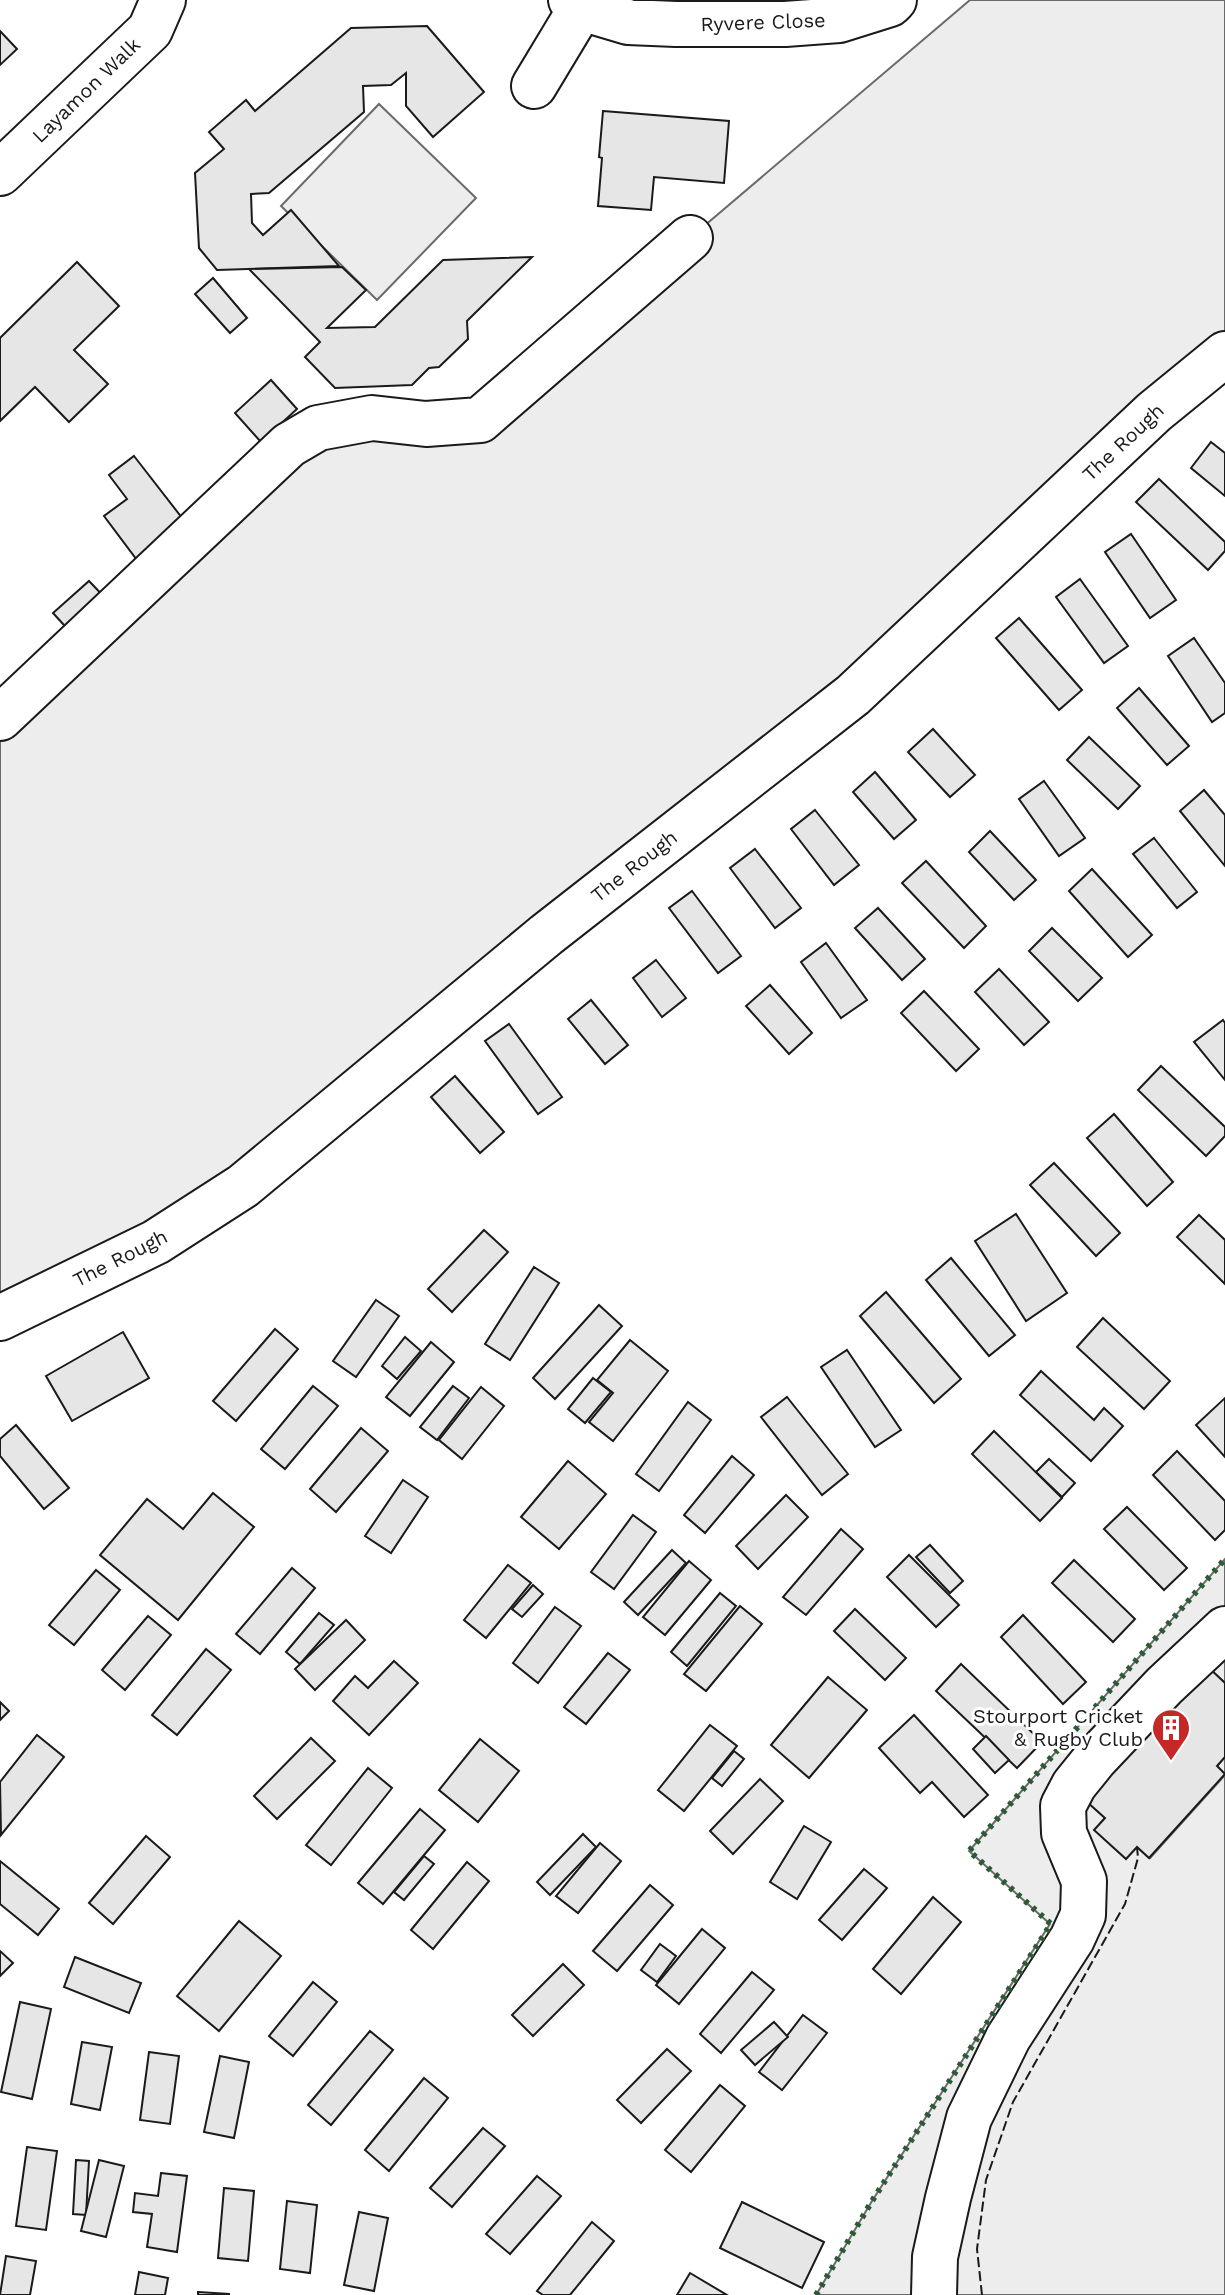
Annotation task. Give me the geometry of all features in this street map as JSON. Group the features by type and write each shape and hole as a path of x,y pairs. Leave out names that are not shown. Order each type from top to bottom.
{"street":[{"path":"156,15 181,0"},
{"name":"Ryvere Close","path":"534,86 576,4 628,22 676,12 785,24 839,20 894,0"},
{"name":"Layamon Walk","path":"0,173 156,15"},
{"path":"0,718 289,445 318,428 372,418 426,424 480,420 690,238"},
{"name":"The Rough","path":"0,1318 156,1242 243,1186 546,935 853,695 1154,412 1225,354"},
{"path":"934,2295 935,2257 969,2118 1008,2038 1072,1939 1083,1915 1084,1881 1064,1833 1063,1806 1074,1785 1095,1759 1164,1686 1225,1629"}],"shaded area":[{"path":"970,0 1225,0 1225,354 243,1186 0,1318 0,718 289,445 480,419"},
{"path":"379,104 476,198 377,300 281,206"},
{"path":"1225,1559 1225,1683 1207,1667 1086,1801 1105,1818 1095,1830 1126,1858 1137,1847 1150,1858 1225,1775 1225,2295 816,2295 872,2201 1050,1924 969,1851"},
{"path":"1225,1757 1225,1775 1217,1766"}],"building":[{"path":"427,26 484,92 433,137 406,106 406,73 391,85 363,86 364,112 269,193 251,194 252,223 263,235 291,210 339,266 217,270 199,248 195,173 224,149 209,132 246,100 255,111 351,28"},
{"path":"0,31 17,49 0,65"},
{"path":"603,111 729,121 724,183 654,177 651,210 598,206"},
{"path":"532,257 467,321 468,339 439,367 429,368 412,385 335,388 305,357 320,342 249,269 342,267 366,290 327,328 375,327 443,260"},
{"path":"77,262 119,306 74,350 108,384 69,422 35,387 0,421 0,338"},
{"path":"213,278 247,318 230,333 195,294"},
{"path":"271,380 297,409 261,442 235,413"},
{"path":"1211,442 1225,453 1225,496 1191,468"},
{"path":"134,456 186,523 137,560 104,516 127,499 109,475"},
{"path":"1159,479 1225,542 1225,551 1208,570 1136,502"},
{"path":"1131,534 1176,600 1150,618 1105,552"},
{"path":"1080,579 1128,646 1104,663 1056,597"},
{"path":"89,581 110,603 74,636 53,613"},
{"path":"1019,618 1082,690 1059,710 996,638"},
{"path":"1194,638 1225,683 1225,713 1212,722 1168,656"},
{"path":"1139,688 1189,746 1167,765 1117,708"},
{"path":"933,729 975,775 950,797 908,752"},
{"path":"1089,737 1140,786 1118,809 1067,760"},
{"path":"875,772 916,820 894,839 853,792"},
{"path":"1044,781 1085,838 1059,856 1019,799"},
{"path":"1204,790 1225,815 1225,866 1180,811"},
{"path":"815,810 859,865 834,885 791,829"},
{"path":"990,831 1036,880 1014,900 969,852"},
{"path":"1154,838 1197,892 1177,908 1133,854"},
{"path":"755,849 801,908 775,928 730,868"},
{"path":"926,861 986,926 964,948 902,883"},
{"path":"1092,869 1152,935 1128,957 1069,891"},
{"path":"692,891 741,956 718,973 669,908"},
{"path":"878,908 925,959 902,980 855,928"},
{"path":"1052,928 1102,978 1078,1001 1029,951"},
{"path":"826,943 867,1000 841,1018 801,962"},
{"path":"656,960 686,998 662,1017 633,978"},
{"path":"999,969 1049,1022 1024,1045 975,992"},
{"path":"770,985 812,1033 789,1054 746,1006"},
{"path":"924,991 979,1049 956,1071 901,1013"},
{"path":"591,1000 628,1045 605,1064 568,1019"},
{"path":"1223,1020 1225,1023 1225,1080 1194,1042"},
{"path":"509,1024 562,1097 538,1114 485,1041"},
{"path":"1161,1066 1225,1127 1225,1136 1206,1156 1138,1090"},
{"path":"455,1076 504,1132 480,1153 431,1097"},
{"path":"1114,1114 1173,1182 1147,1206 1087,1138"},
{"path":"1054,1163 1120,1233 1096,1256 1030,1185"},
{"path":"1016,1214 1067,1293 1026,1321 975,1241"},
{"path":"1199,1215 1225,1240 1225,1284 1177,1237"},
{"path":"484,1230 508,1252 452,1312 428,1289"},
{"path":"951,1258 1015,1335 989,1356 926,1280"},
{"path":"534,1267 559,1283 510,1360 485,1344"},
{"path":"886,1292 961,1379 934,1403 860,1316"},
{"path":"376,1300 399,1316 356,1377 333,1361"},
{"path":"599,1305 622,1326 555,1399 533,1378"},
{"path":"1103,1318 1170,1381 1144,1409 1077,1347"},
{"path":"275,1329 298,1349 236,1421 213,1401"},
{"path":"123,1332 149,1378 72,1421 46,1376"},
{"path":"405,1337 421,1351 397,1379 382,1366"},
{"path":"630,1340 668,1371 613,1441 589,1422 613,1393 597,1380"},
{"path":"431,1342 454,1362 410,1416 386,1397"},
{"path":"847,1350 901,1430 875,1447 821,1367"},
{"path":"1041,1371 1094,1420 1104,1408 1123,1426 1091,1461 1020,1395"},
{"path":"593,1378 611,1392 585,1423 568,1409"},
{"path":"313,1386 338,1406 285,1469 261,1449"},
{"path":"453,1386 469,1398 437,1440 420,1427"},
{"path":"481,1387 504,1406 462,1459 439,1440"},
{"path":"787,1397 848,1474 822,1495 761,1417"},
{"path":"1225,1398 1225,1457 1196,1425"},
{"path":"688,1402 711,1420 659,1491 636,1474"},
{"path":"16,1425 69,1488 44,1509 0,1456 0,1439"},
{"path":"361,1428 388,1451 336,1512 310,1489"},
{"path":"994,1431 1062,1498 1040,1521 972,1454"},
{"path":"1177,1451 1225,1501 1225,1530 1215,1540 1153,1475"},
{"path":"732,1456 754,1475 705,1533 684,1515"},
{"path":"1049,1459 1075,1483 1062,1497 1036,1472"},
{"path":"568,1461 606,1494 559,1549 521,1517"},
{"path":"403,1480 428,1497 391,1553 365,1536"},
{"path":"213,1493 254,1527 178,1620 100,1555 147,1499 183,1529"},
{"path":"786,1495 808,1517 758,1569 736,1546"},
{"path":"1127,1507 1187,1568 1164,1590 1104,1529"},
{"path":"633,1515 656,1532 614,1589 591,1572"},
{"path":"841,1529 863,1549 806,1615 783,1597"},
{"path":"930,1545 963,1581 950,1593 916,1557"},
{"path":"672,1550 686,1563 638,1615 624,1602"},
{"path":"909,1555 959,1605 936,1627 887,1577"},
{"path":"1074,1560 1135,1619 1113,1642 1052,1583"},
{"path":"689,1561 711,1580 665,1635 643,1617"},
{"path":"508,1565 531,1583 486,1638 464,1620"},
{"path":"292,1568 315,1588 260,1654 236,1634"},
{"path":"96,1570 120,1590 74,1645 49,1625"},
{"path":"533,1585 543,1594 522,1617 512,1609"},
{"path":"720,1593 736,1606 687,1666 671,1652"},
{"path":"740,1606 762,1624 706,1691 684,1674"},
{"path":"555,1607 581,1626 538,1683 513,1663"},
{"path":"855,1609 906,1658 885,1680 834,1631"},
{"path":"319,1613 334,1625 300,1664 286,1652"},
{"path":"1023,1615 1086,1682 1063,1704 1001,1637"},
{"path":"148,1616 171,1635 125,1690 102,1670"},
{"path":"346,1620 365,1640 315,1690 295,1669"},
{"path":"206,1649 231,1670 177,1735 152,1715"},
{"path":"608,1653 630,1670 586,1724 564,1707"},
{"path":"394,1661 418,1683 369,1735 333,1701 355,1676 368,1688"},
{"path":"961,1664 1042,1742 1017,1768 936,1691"},
{"name":"Stourport Cricket & Rugby Club","path":"1207,1666 1225,1683 1225,1757 1217,1766 1225,1774 1149,1858 1137,1847 1126,1859 1094,1830 1105,1818 1086,1801"},
{"path":"828,1677 867,1710 809,1778 771,1745"},
{"path":"0,1702 9,1711 0,1720"},
{"path":"914,1715 988,1795 964,1817 932,1782 920,1793 879,1748"},
{"path":"710,1725 737,1746 684,1811 658,1790"},
{"path":"37,1735 64,1757 1,1835 0,1782"},
{"path":"986,1736 1009,1760 995,1773 973,1749"},
{"path":"311,1738 335,1761 277,1819 254,1796"},
{"path":"480,1739 519,1771 478,1822 439,1790"},
{"path":"734,1751 744,1759 722,1786 712,1778"},
{"path":"368,1768 392,1788 331,1865 306,1845"},
{"path":"760,1779 783,1801 733,1854 710,1831"},
{"path":"420,1809 445,1830 383,1904 358,1883"},
{"path":"804,1826 831,1842 797,1899 770,1882"},
{"path":"583,1834 596,1847 550,1895 537,1882"},
{"path":"146,1836 170,1857 113,1924 89,1903"},
{"path":"600,1843 621,1861 578,1913 556,1896"},
{"path":"424,1856 434,1864 404,1900 394,1892"},
{"path":"0,1861 59,1909 38,1935 0,1904"},
{"path":"467,1862 489,1881 433,1949 411,1930"},
{"path":"864,1869 887,1888 842,1940 819,1920"},
{"path":"650,1885 673,1905 617,1971 593,1951"},
{"path":"933,1897 961,1922 901,1994 873,1969"},
{"path":"239,1921 281,1956 219,2031 177,1996"},
{"path":"702,1929 725,1948 679,2004 656,1985"},
{"path":"660,1944 676,1956 657,1982 641,1970"},
{"path":"0,1951 13,1963 0,1976"},
{"path":"75,1957 141,1983 129,2013 64,1987"},
{"path":"563,1964 584,1985 533,2036 512,2015"},
{"path":"752,1972 774,1990 721,2053 700,2034"},
{"path":"313,1982 337,2002 293,2056 269,2036"},
{"path":"20,2002 51,2009 32,2099 1,2092"},
{"path":"803,2015 827,2033 782,2090 759,2072"},
{"path":"774,2022 788,2037 755,2065 741,2050"},
{"path":"370,2031 393,2050 331,2125 308,2105"},
{"path":"82,2042 112,2047 100,2110 71,2104"},
{"path":"667,2049 691,2071 641,2123 617,2100"},
{"path":"149,2052 179,2056 170,2124 140,2120"},
{"path":"220,2056 249,2062 234,2138 204,2132"},
{"path":"424,2078 448,2098 389,2171 365,2150"},
{"path":"720,2085 745,2106 691,2172 665,2150"},
{"path":"483,2128 505,2146 452,2207 430,2188"},
{"path":"27,2147 57,2151 46,2230 16,2226"},
{"path":"76,2160 89,2161 86,2215 73,2214"},
{"path":"99,2160 124,2166 106,2237 81,2231"},
{"path":"161,2173 187,2176 177,2252 147,2247 152,2214 133,2212 135,2193 158,2196"},
{"path":"537,2176 561,2196 510,2254 486,2234"},
{"path":"224,2188 254,2191 248,2261 218,2258"},
{"path":"287,2201 317,2205 310,2273 280,2269"},
{"path":"742,2202 824,2242 802,2288 720,2248"},
{"path":"359,2212 388,2218 374,2291 344,2285"},
{"path":"592,2222 614,2241 570,2295 543,2295 537,2291"},
{"path":"6,2256 36,2261 30,2295 0,2295"},
{"path":"139,2272 168,2278 165,2295 135,2295"},
{"path":"690,2273 727,2295 677,2295"},
{"path":"198,2292 229,2294 229,2295 198,2295"}],"hedge":[{"path":"816,2295 872,2201 1051,1924 969,1851 1225,1559"}],"fence":[{"path":"982,2295 977,2249 986,2180 1013,2102 1125,1904 1138,1858 1137,1847"}],"place":[{"name":"Stourport Cricket & Rugby Club","path":"1171,1762"}]}
